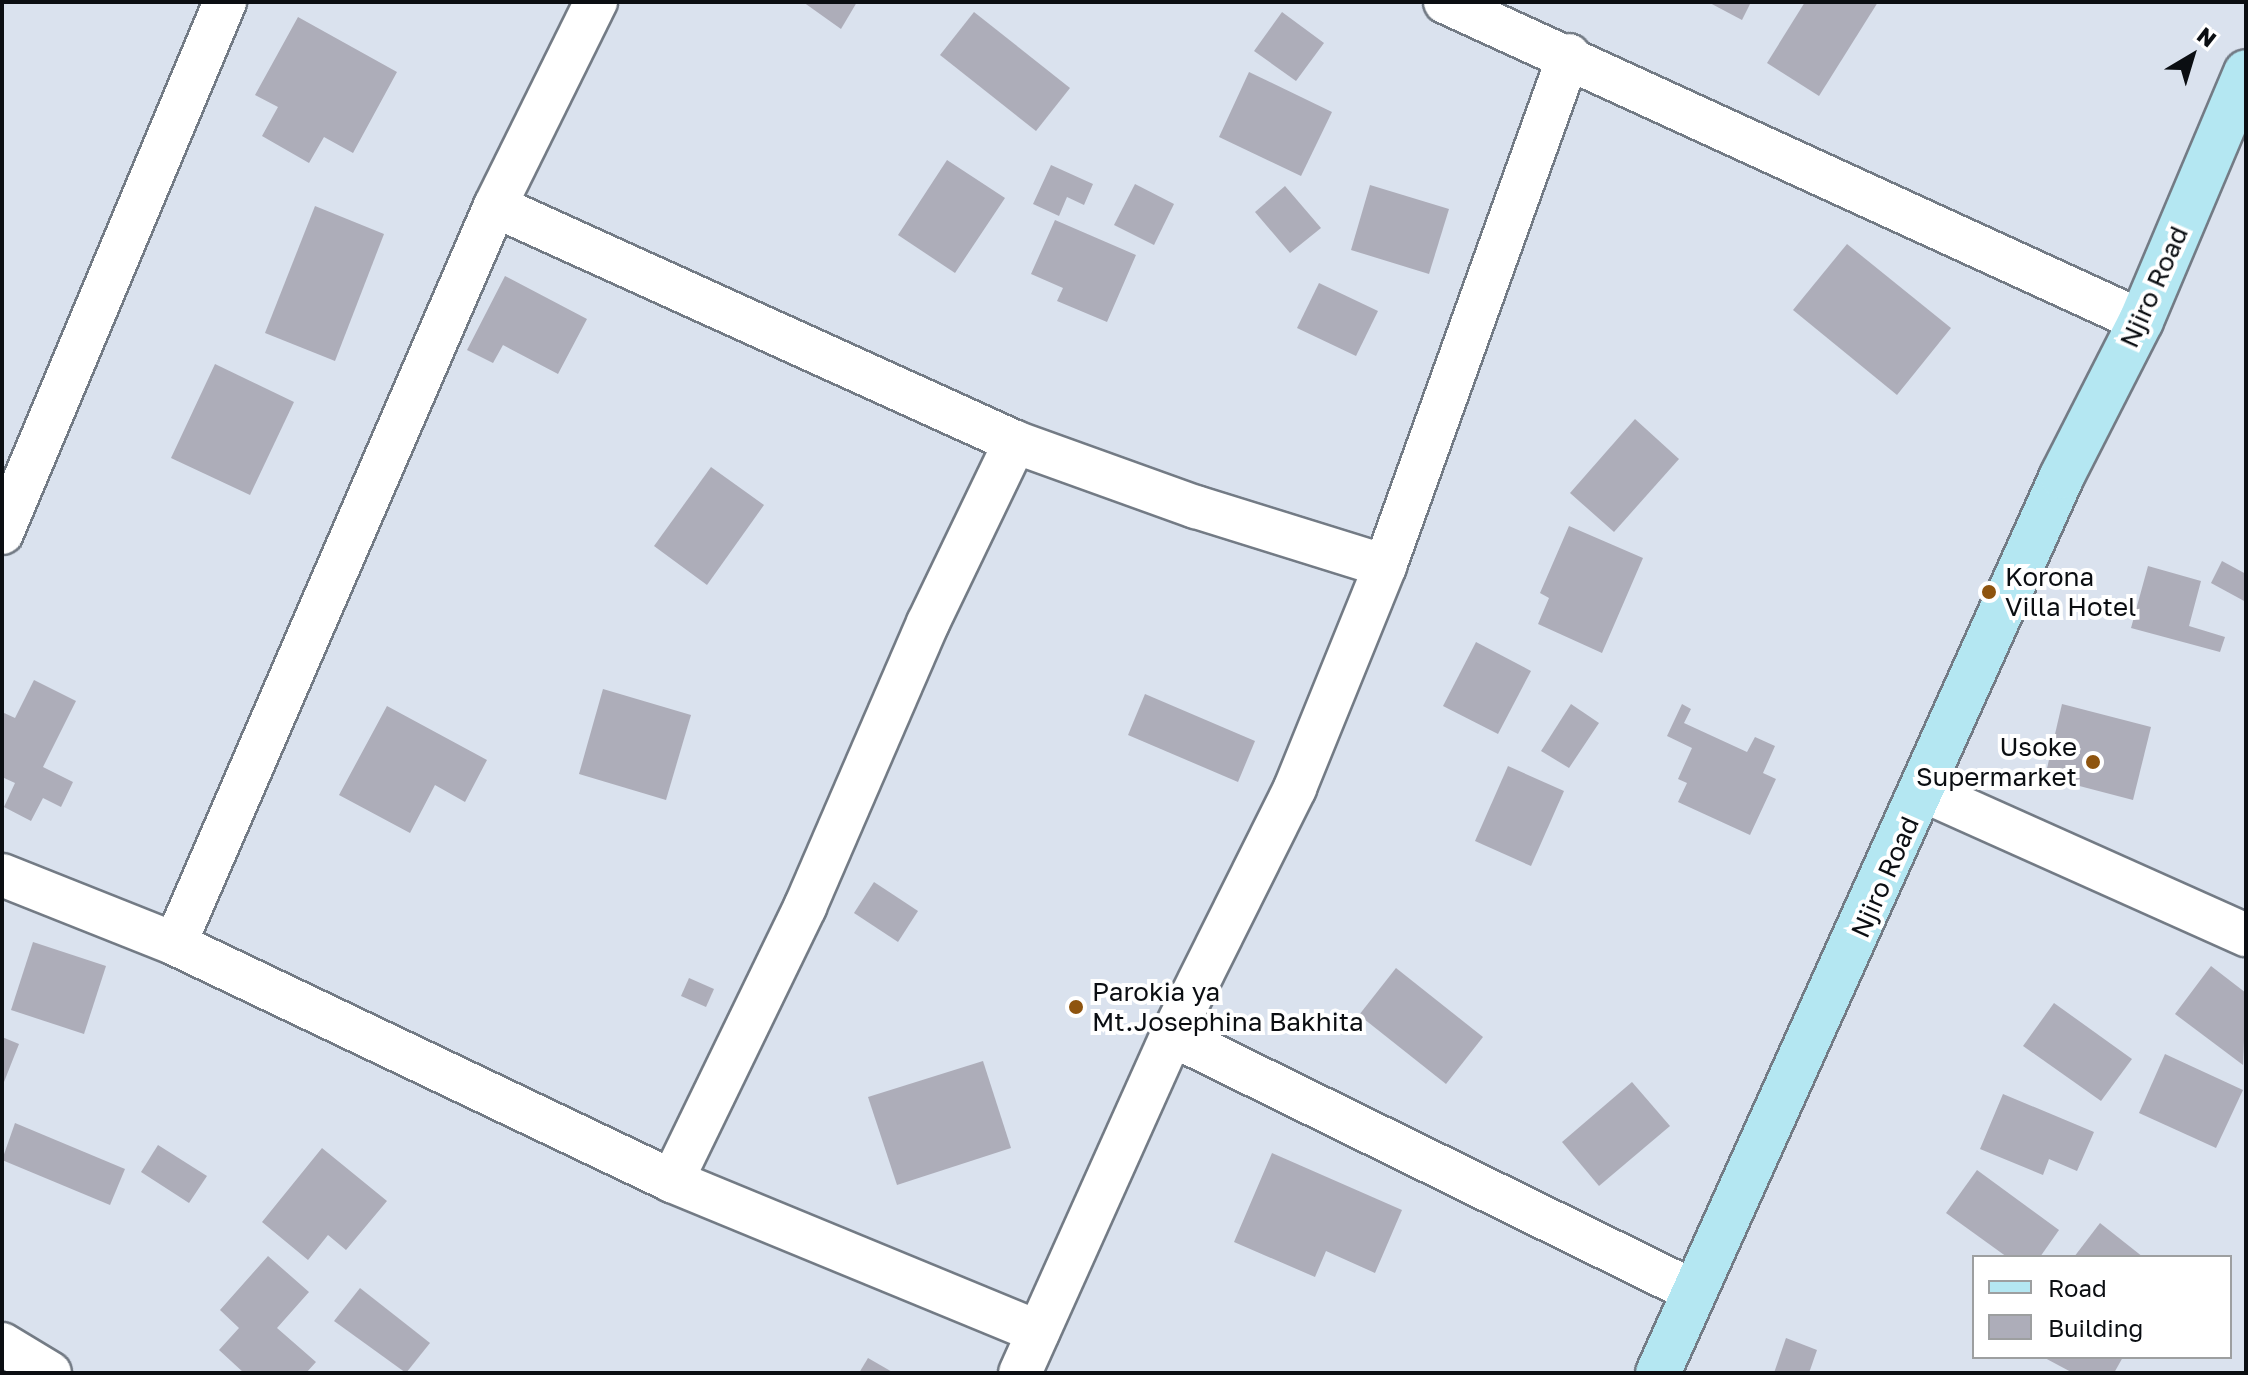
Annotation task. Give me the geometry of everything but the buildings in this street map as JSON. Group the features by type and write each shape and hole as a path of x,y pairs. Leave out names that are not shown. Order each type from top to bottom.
{"street":[{"path":"2,533 225,2"},
{"path":"175,944 495,206 596,2"},
{"path":"1445,2 1569,55 2141,321"},
{"path":"1020,1373 1172,1035 1295,788 1385,566 1569,55"},
{"name":"Njiro Road","path":"1658,1373 1924,791 2062,476 2141,321 2246,72"},
{"path":"495,206 1015,442 1196,507 1385,566"},
{"path":"672,1181 798,921 928,623 1015,442"},
{"path":"1924,791 2246,935"},
{"path":"2,875 175,944 672,1181 1038,1332"},
{"path":"1172,1035 1695,1292"},
{"path":"2,1344 50,1373"}],"place":[{"name":"Korona Villa Hotel","path":"1989,592"},
{"name":"Usoke Supermarket","path":"2093,762"},
{"name":"Parokia ya Mt.Josephina Bakhita","path":"1076,1007"}]}
